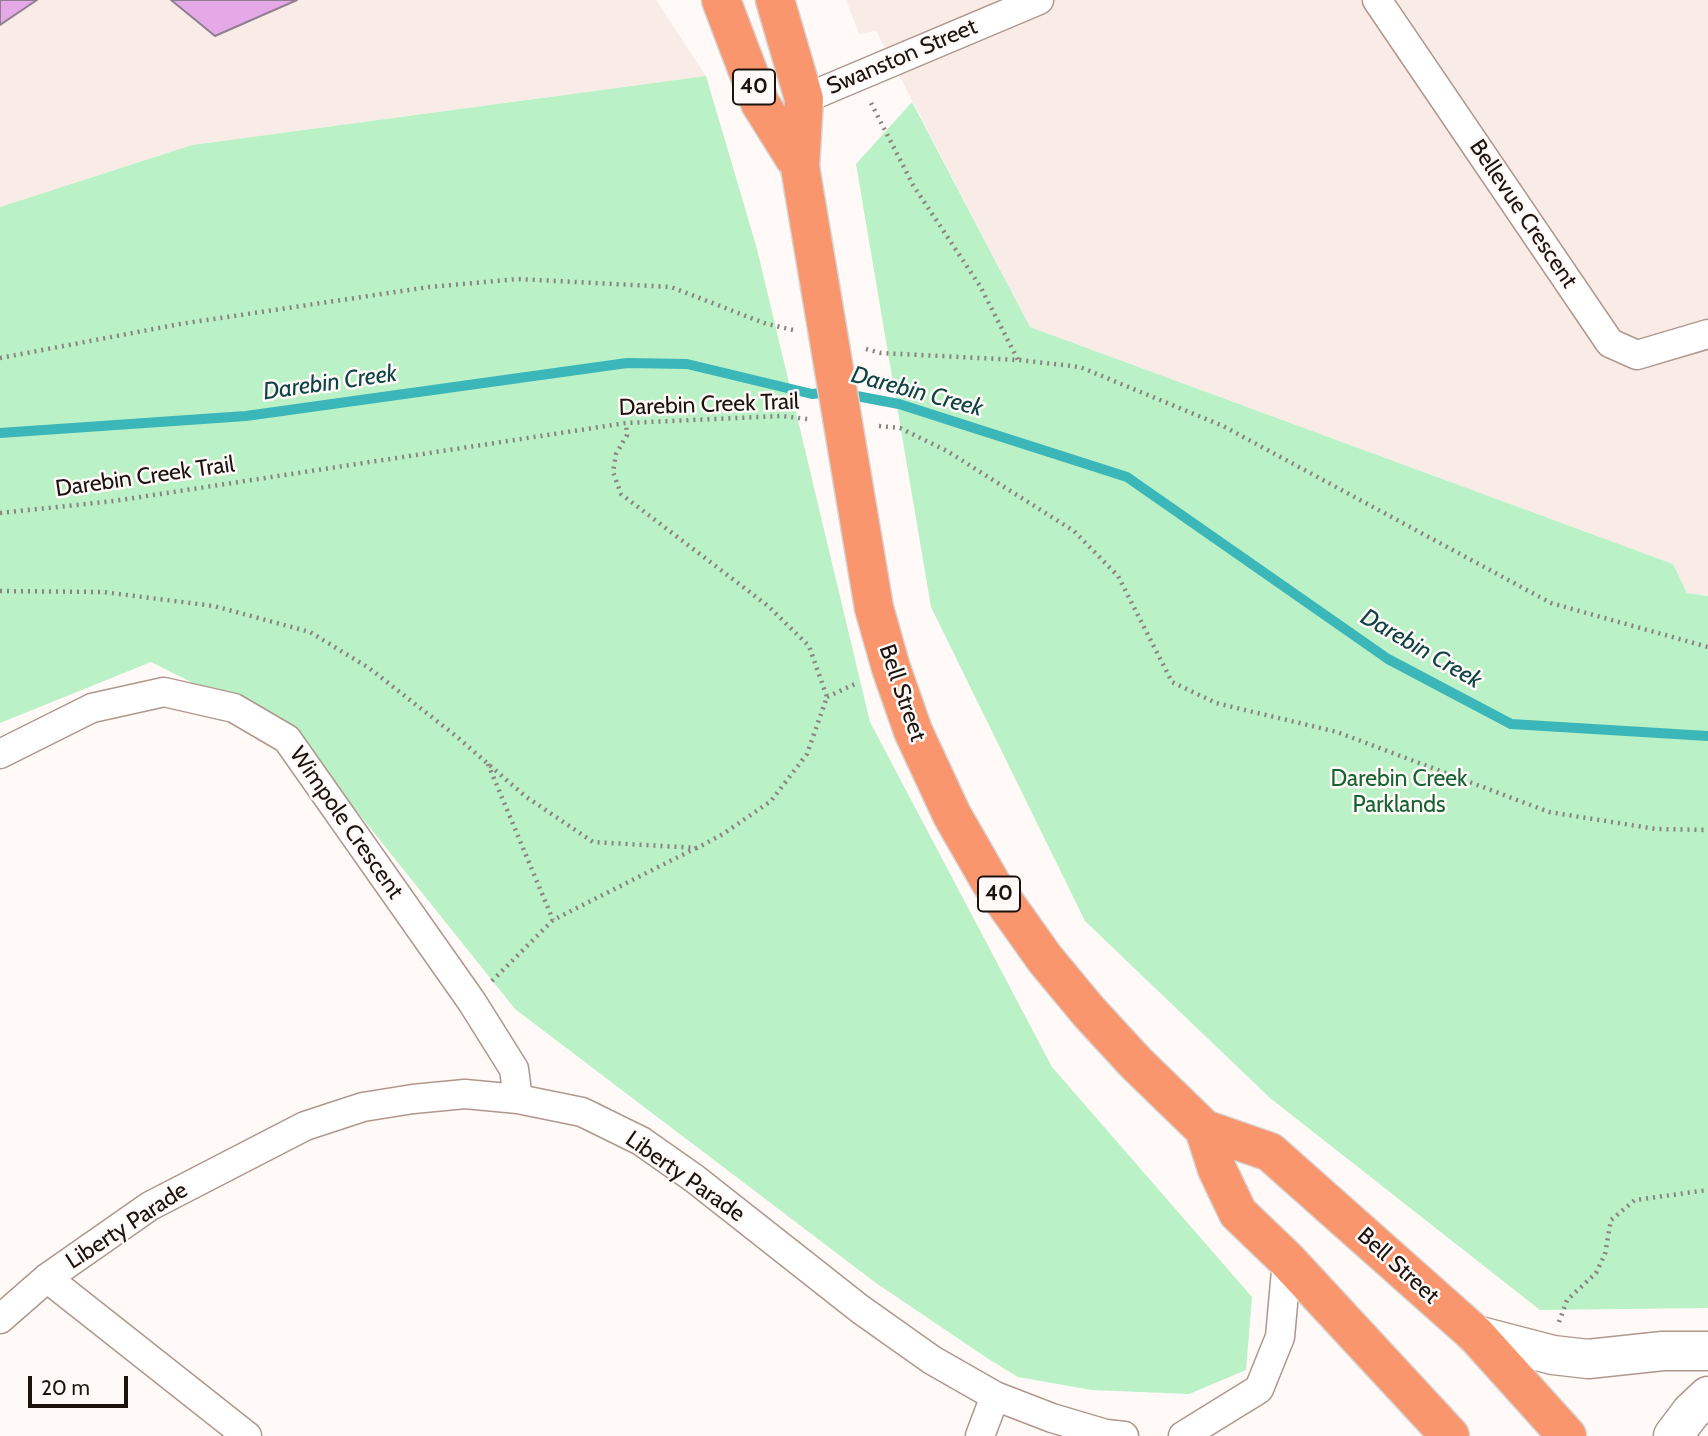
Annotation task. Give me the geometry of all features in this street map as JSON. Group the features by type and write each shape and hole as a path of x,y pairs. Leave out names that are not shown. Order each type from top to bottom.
{"highway":[{"name":"Bell Street","path":"721,0 760,103 800,167"},
{"name":"Bell Street","path":"775,0 804,99 800,167 874,608 913,731 952,815 991,883 1045,959 1136,1063 1204,1129 1270,1152 1476,1335 1567,1436"},
{"name":"Bell Street","path":"1204,1129 1217,1169 1238,1213 1287,1260 1450,1436"}],"street":[{"name":"Swanston Street","path":"804,99 1039,0"},
{"name":"Bellevue Crescent","path":"1377,0 1611,343 1637,355 1708,334"},
{"name":"Wimpole Crescent","path":"0,754 92,708 164,692 234,708 287,739 472,1002 514,1069 518,1099"},
{"name":"Liberty Parade","path":"0,1319 47,1278 149,1206 305,1126 363,1107 413,1099 465,1094 518,1099 582,1112 641,1140 695,1178 870,1316 932,1360 995,1396 1052,1418 1106,1434 1124,1436"},
{"path":"1184,1436 1259,1389 1280,1337 1287,1260"},
{"path":"47,1278 247,1436"},
{"path":"1476,1335 1553,1355 1588,1359 1662,1351 1708,1351"},
{"path":"980,1436 995,1396"},
{"path":"1674,1436 1691,1412 1708,1396"}],"path":[{"path":"858,76 913,185 980,286 1019,360"},
{"path":"0,358 180,324 429,287 518,279 671,287 764,323 803,333"},
{"path":"855,346 881,353 1019,360 1080,367 1223,426 1551,603 1708,648"},
{"name":"Darebin Creek Trail","path":"0,513 127,499 626,423 781,416 820,420"},
{"path":"472,1002 553,920 723,834 771,801 807,754 827,697 809,646 768,606 621,494 613,472 616,454 627,435 626,423"},
{"path":"873,425 900,428 947,452 1074,531 1118,576 1172,682 1216,703 1337,732 1549,812 1657,829 1708,830"},
{"path":"0,591 103,592 214,606 310,632 369,668 526,796 593,842 697,848"},
{"path":"827,697 855,684"},
{"path":"488,763 553,920"},
{"path":"1588,1359 1559,1323 1567,1300 1596,1273 1605,1254 1611,1220 1635,1200 1708,1190"}],"shaded area":[{"path":"0,0 656,0 706,76 192,145 0,207"},
{"path":"846,0 1708,0 1708,596 1687,593 1673,564 1030,327 876,31 859,34"}],"green space":[{"path":"706,76 757,249 870,722 1052,1067 1252,1297 1246,1370 1189,1394 1092,1390 1018,1377 876,1283 515,1009 295,734 151,662 0,723 0,207 192,145"},
{"name":"Darebin Creek Parklands","path":"912,102 1030,327 1673,564 1687,593 1708,596 1708,1308 1540,1310 1270,1098 1085,921 931,607 856,164"}],"building":[{"path":"0,0 37,0 0,25"},
{"path":"171,0 297,0 215,36"}],"waterway":[{"name":"Darebin Creek","path":"0,433 246,416 627,363 687,364 812,394 831,392"},
{"name":"Darebin Creek","path":"846,394 899,404 1127,477 1388,659 1511,724 1708,736"}]}
